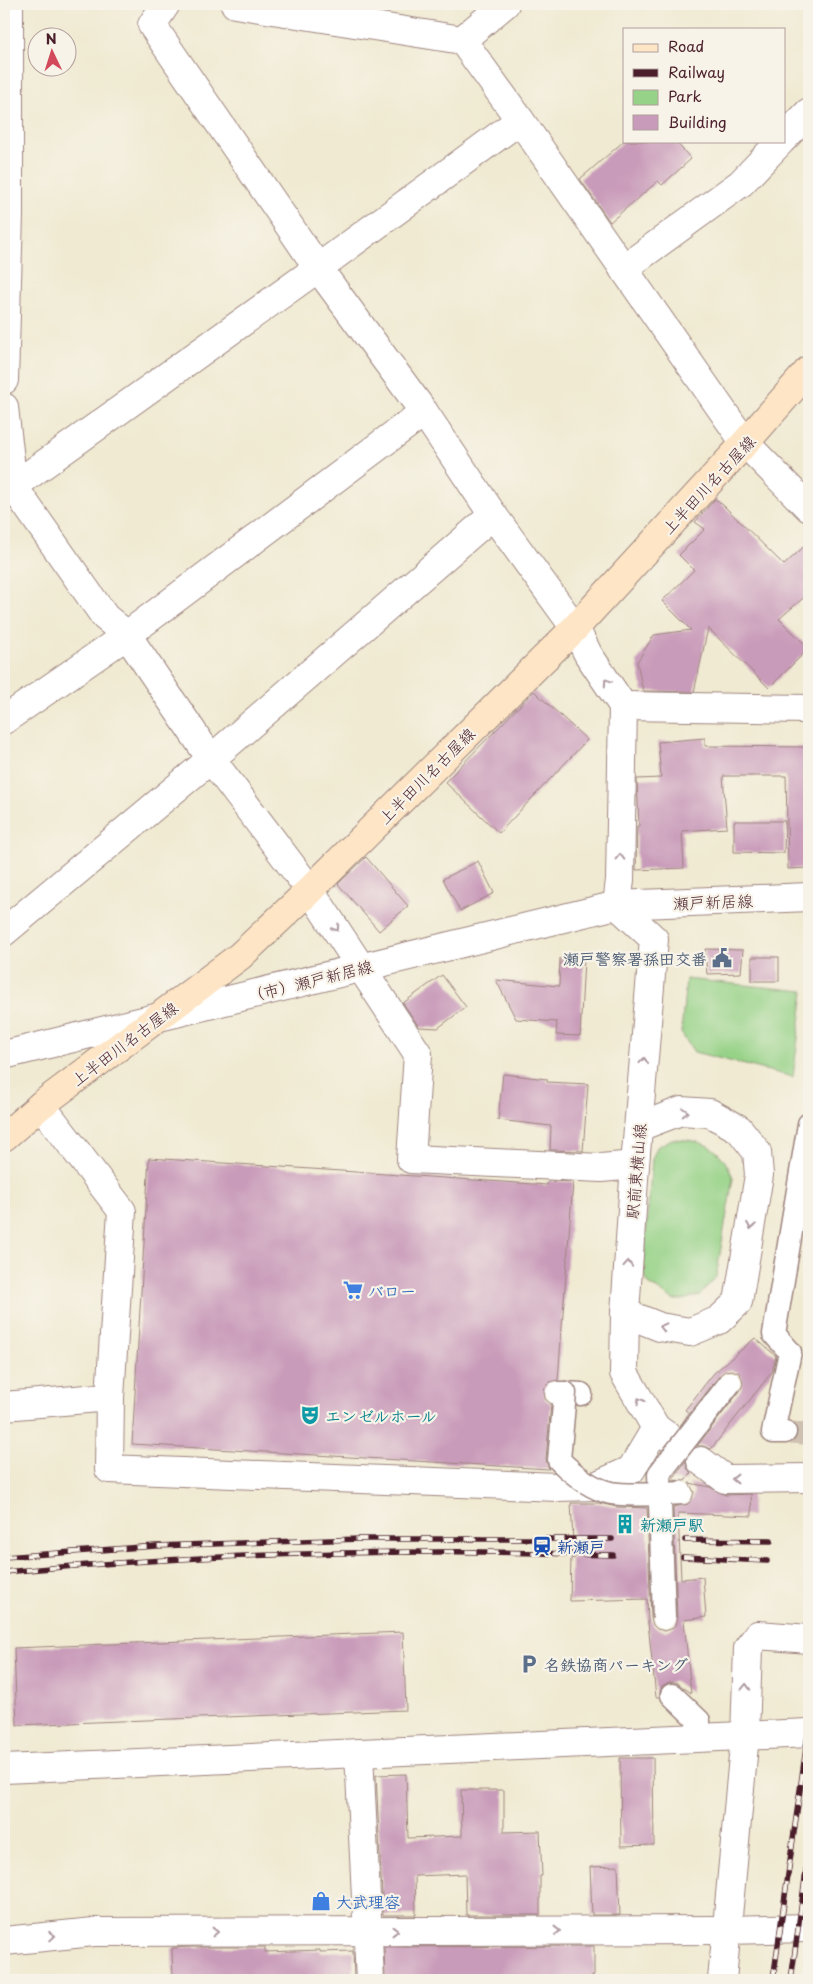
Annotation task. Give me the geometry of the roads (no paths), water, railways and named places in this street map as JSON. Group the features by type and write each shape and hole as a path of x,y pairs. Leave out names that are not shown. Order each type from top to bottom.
{"main road":[{"name":"上半田川名古屋線","path":"4,1138 41,1105 240,956 310,890 575,628 745,444 809,370"}],"street":[{"path":"4,380 9,4"},
{"path":"166,4 152,25 318,268 424,412 493,515 575,628 588,654 623,706 620,880 617,905"},
{"path":"234,4 462,40 520,120 745,444 809,508"},
{"path":"462,40 505,4"},
{"path":"786,136 809,112"},
{"path":"8,490 318,268 520,120"},
{"path":"623,269 742,183 780,142"},
{"path":"4,407 8,490 105,617 127,636 211,759 310,890 418,1054 411,1159 601,1168 635,1165"},
{"path":"4,720 127,636 424,412"},
{"path":"4,932 211,759 493,515"},
{"path":"623,706 809,709"},
{"name":"瀬戸新居線","path":"617,905 809,897"},
{"name":"（市）瀬戸新居線","path":"4,1056 617,905"},
{"name":"駅前東横山線","path":"110,1397 109,1468 557,1487 595,1486 630,1470 663,1433 624,1373 625,1313 635,1165 654,939 617,905"},
{"path":"4,1406 110,1397 122,1211 41,1105"},
{"path":"625,1313 660,1327 690,1332 719,1320 738,1302 759,1175 757,1152 739,1129 710,1113 681,1111 639,1127"},
{"path":"785,1432 773,1432 790,1352 770,1340 809,1124"},
{"path":"664,1618 670,1493 659,1474 730,1383"},
{"path":"567,1393 559,1460 576,1476 610,1493 670,1493"},
{"path":"701,1461 725,1479 809,1478"},
{"path":"722,1980 725,1930 744,1736 748,1648 758,1635 809,1639"},
{"path":"672,1695 699,1721 699,1738"},
{"path":"4,1769 809,1734"},
{"path":"359,1753 366,1931 370,1980"},
{"path":"4,1941 94,1932 725,1930 809,1928"}],"tunnel":[{"path":"785,1432 809,1434"}],"railway":[{"path":"4,1557 156,1546 360,1539 612,1539"},
{"path":"685,1540 771,1541"},
{"path":"4,1572 111,1563 327,1553 479,1552 613,1555"},
{"path":"683,1557 767,1561"},
{"path":"773,1980 809,1727"},
{"path":"791,1980 809,1850"}],"place":[{"name":"瀬戸警察署孫田交番","path":"722,958"},
{"name":"バロー","path":"353,1290"},
{"name":"エンゼルホール","path":"310,1415"},
{"name":"新瀬戸駅","path":"625,1524"},
{"name":"新瀬戸","path":"542,1546"},
{"name":"名鉄協商パーキング","path":"529,1664"},
{"name":"大武理容","path":"321,1901"}]}
